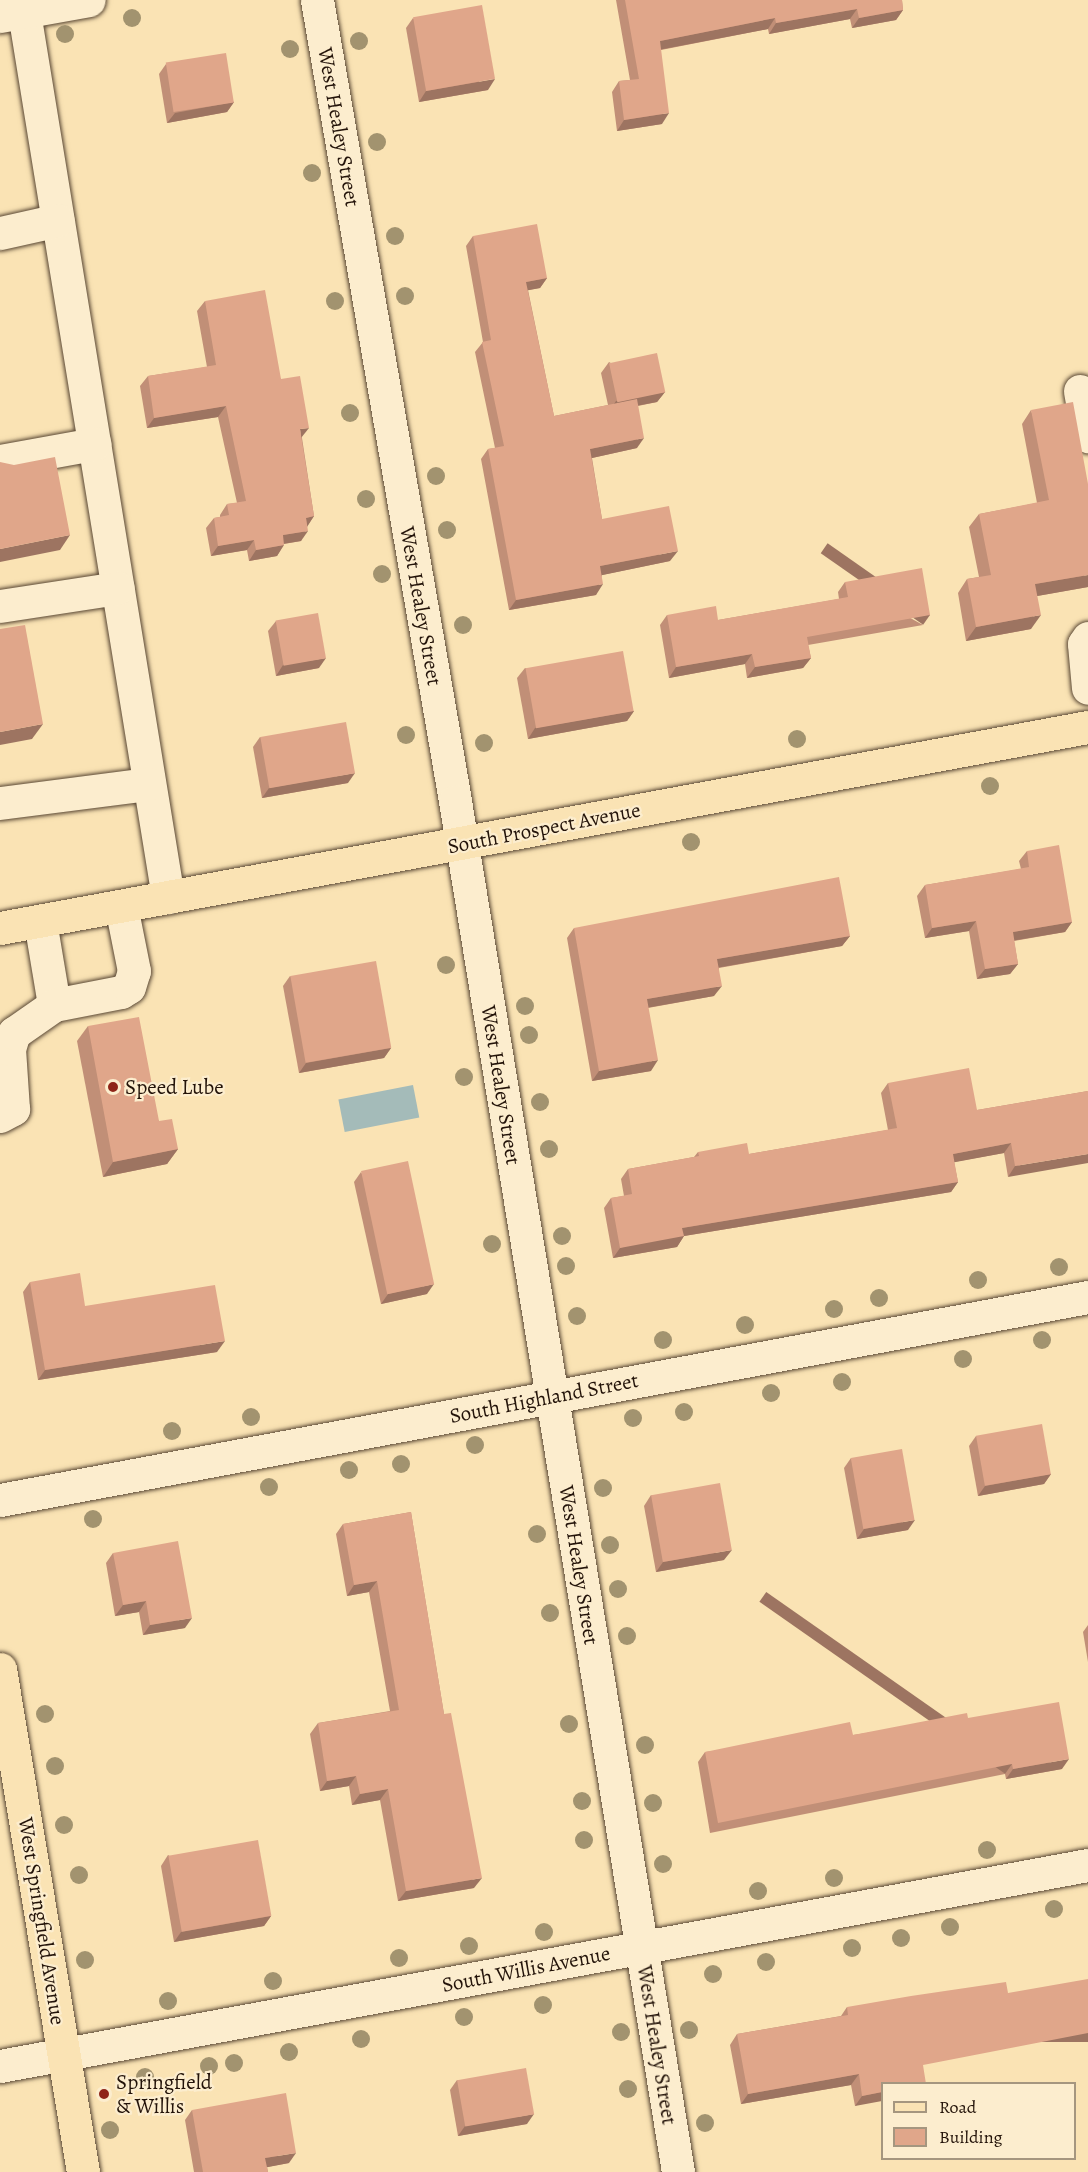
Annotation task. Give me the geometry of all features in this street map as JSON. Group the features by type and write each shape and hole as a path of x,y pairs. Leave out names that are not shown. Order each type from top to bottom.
{"main road":[{"name":"South Prospect Avenue","path":"0,928 1088,727"},
{"name":"West Springfield Avenue","path":"0,1669 83,2172"}],"street":[{"path":"89,0 15,9 58,220 168,897"},
{"name":"West Healey Street","path":"317,0 462,843 678,2172"},
{"path":"0,233 58,220"},
{"path":"1080,392 1088,436"},
{"path":"0,460 94,444"},
{"path":"0,606 118,588"},
{"path":"1088,638 1084,644 1088,688"},
{"path":"0,803 149,784"},
{"path":"0,1116 13,1109 9,1049 14,1033 54,1005 121,992 129,987 134,971 121,906"},
{"path":"40,921 54,1005"},
{"name":"South Highland Street","path":"0,1500 1088,1298"},
{"name":"South Willis Avenue","path":"0,2066 1088,1865"}],"water":[{"path":"413,1085 419,1117 345,1132 338,1100"}],"building":[{"path":"625,0 902,0 903,10 859,18 857,9 776,23 775,18 660,41 669,113 624,120 619,81 639,79"},
{"path":"482,5 495,79 426,91 413,17"},
{"path":"226,53 234,102 174,112 166,63"},
{"path":"537,224 547,278 526,282 554,416 637,399 644,438 590,449 602,519 669,506 678,551 600,566 603,584 516,600 488,449 504,446 482,342 491,340 473,236"},
{"path":"265,290 281,379 300,376 309,428 300,429 314,516 306,518 308,531 283,535 284,545 256,550 254,540 218,546 214,518 229,515 227,504 246,501 226,406 154,418 148,376 216,365 205,301"},
{"path":"657,353 665,392 617,402 609,363"},
{"path":"1073,402 1088,484 1088,575 1035,584 1041,615 976,627 967,579 991,575 979,514 1049,500 1031,410"},
{"path":"55,457 70,535 0,549 0,462 14,465"},
{"path":"922,568 930,615 807,637 811,658 755,667 752,654 676,667 667,615 716,606 718,620 848,597 845,582"},
{"path":"318,613 326,658 284,666 276,620"},
{"path":"25,625 43,724 0,732 0,629"},
{"path":"623,651 634,711 536,728 526,668"},
{"path":"346,722 355,773 269,788 260,737"},
{"path":"1059,845 1072,922 1013,932 1018,964 985,969 976,921 932,928 925,885 1029,867 1027,851"},
{"path":"839,877 850,936 717,959 722,986 647,999 658,1060 599,1071 574,928"},
{"path":"376,961 391,1048 306,1063 290,976"},
{"name":"Speed Lube","path":"139,1017 159,1121 172,1119 178,1149 113,1162 88,1026"},
{"path":"969,1068 977,1110 1088,1091 1088,1154 1015,1166 1011,1143 953,1154 958,1182 682,1228 684,1236 620,1248 611,1198 632,1194 628,1169 699,1156 698,1152 747,1143 749,1154 897,1128 888,1083"},
{"path":"408,1161 434,1284 387,1294 361,1171"},
{"path":"80,1273 85,1306 215,1285 225,1341 45,1370 30,1282"},
{"path":"1042,1424 1051,1474 985,1486 976,1436"},
{"path":"902,1449 915,1520 863,1529 851,1458"},
{"path":"720,1483 732,1550 663,1562 651,1495"},
{"path":"411,1512 444,1714 451,1713 482,1878 406,1891 388,1789 360,1794 356,1776 327,1781 318,1723 399,1710 377,1581 354,1585 343,1524"},
{"path":"178,1541 192,1618 150,1625 146,1601 123,1605 113,1553"},
{"path":"1059,1702 1069,1759 1013,1769 1012,1764 718,1823 705,1752 850,1722 853,1735 967,1713 968,1718"},
{"path":"258,1840 271,1916 182,1932 168,1856"},
{"path":"1088,1979 1088,2033 923,2065 926,2082 881,2082 881,2092 862,2096 859,2074 748,2094 737,2034 848,2015 847,2007 911,1996 1006,1982 1008,1993"},
{"path":"526,2068 534,2114 465,2126 457,2080"},
{"path":"286,2093 296,2153 265,2158 268,2172 203,2172 192,2110"}],"place":[{"name":"Speed Lube","path":"113,1087"},
{"name":"Springfield & Willis","path":"104,2094"}]}
